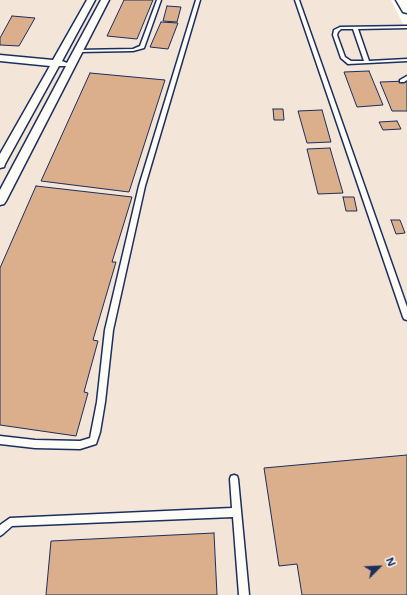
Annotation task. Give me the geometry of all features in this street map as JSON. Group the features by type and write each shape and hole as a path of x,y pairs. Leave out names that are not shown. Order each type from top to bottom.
{"main road":[{"path":"402,0 407,10"}],"street":[{"path":"0,164 91,0"},
{"path":"0,201 105,0"},
{"path":"0,58 70,65"}],"lane":[{"path":"78,51 134,50 142,47 159,0"},
{"path":"0,440 35,444 80,445 92,441 96,432 101,402 109,330 142,186 198,0"},
{"path":"297,0 407,316"},
{"path":"407,27 340,28 336,31 335,35 343,58 350,62 407,60"},
{"path":"355,28 367,62"},
{"path":"402,81 407,78"},
{"path":"234,480 244,595"},
{"path":"0,531 10,522 237,512"}],"shaded area":[{"path":"0,0 391,0 407,32 407,595 0,595"}],"building":[{"path":"124,0 153,0 137,39 107,36"},
{"path":"167,6 181,7 177,22 163,21"},
{"path":"12,16 35,18 19,46 0,45 0,38"},
{"path":"161,22 178,23 168,49 150,47"},
{"path":"369,71 383,105 357,107 344,72"},
{"path":"90,73 165,80 129,192 41,181"},
{"path":"407,81 407,111 392,111 380,82"},
{"path":"273,109 283,109 284,120 274,120"},
{"path":"322,110 331,142 307,143 298,111"},
{"path":"397,121 401,129 383,130 379,122"},
{"path":"330,148 343,193 318,194 307,149"},
{"path":"36,186 132,197 112,262 116,262 93,340 98,341 84,392 88,393 76,436 0,425 0,268"},
{"path":"343,197 354,197 357,211 346,211"},
{"path":"391,220 400,220 405,233 396,234"},
{"path":"407,455 407,595 302,595 297,564 279,566 264,468"},
{"path":"214,533 217,595 46,595 51,541"}]}
